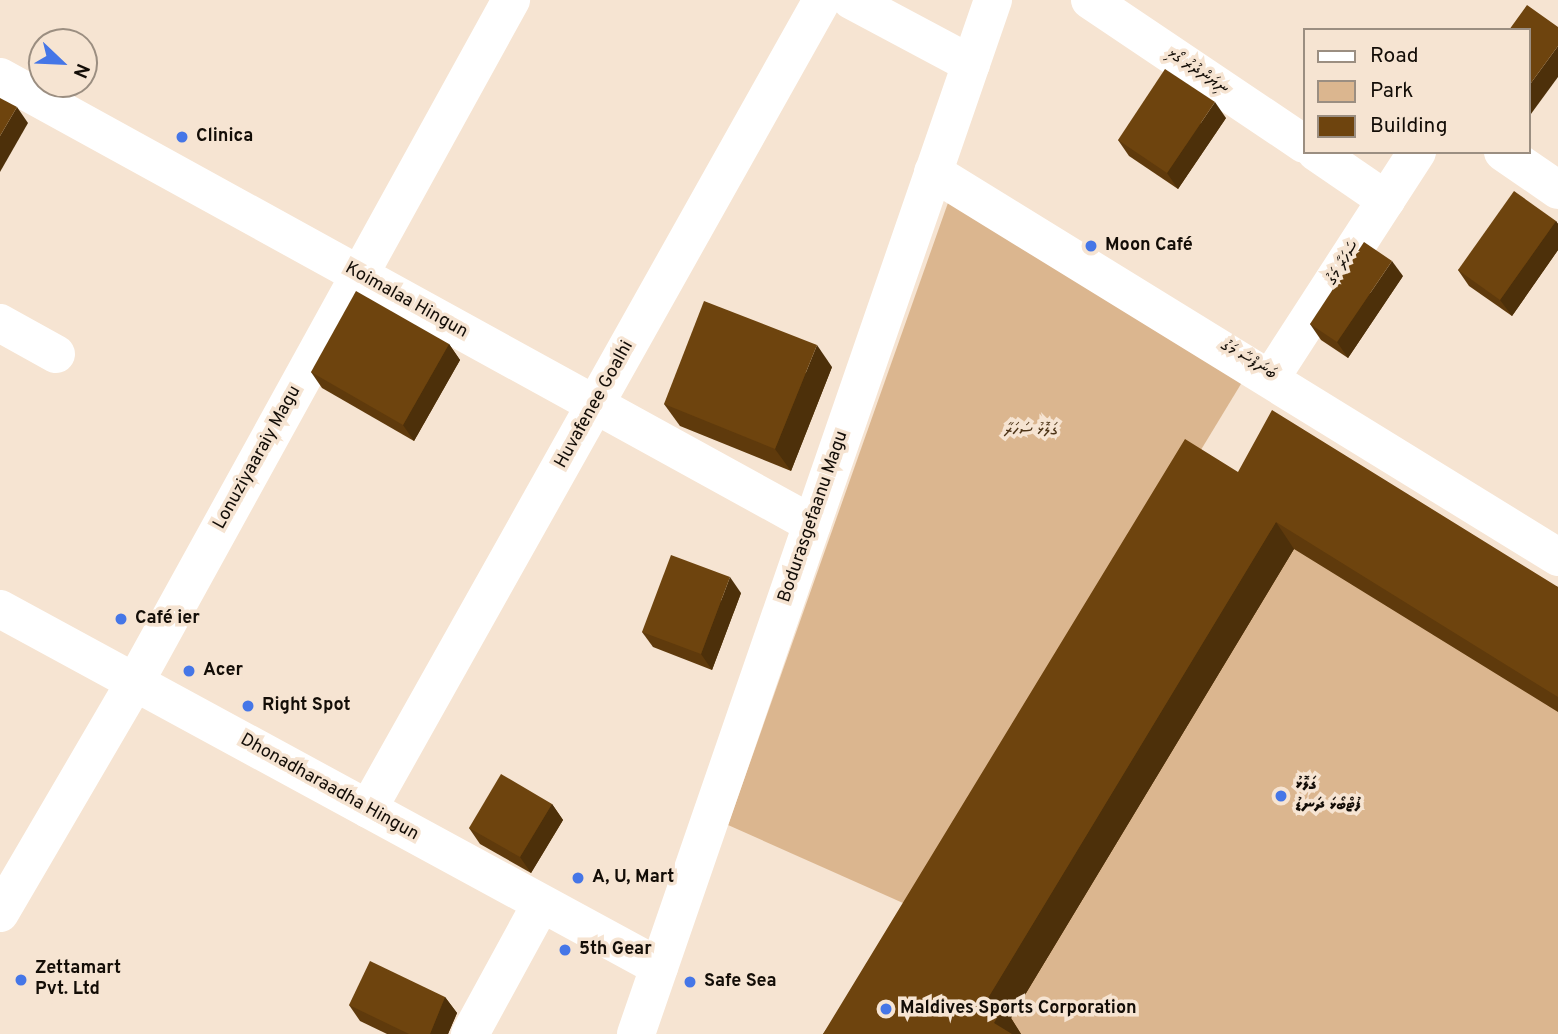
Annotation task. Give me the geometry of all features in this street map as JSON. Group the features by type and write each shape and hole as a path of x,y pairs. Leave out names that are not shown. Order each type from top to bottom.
{"street":[{"name":"Lonuziyaaraiy Magu","path":"0,913 135,682 511,0"},
{"name":"Huvafenee Goalhi","path":"368,809 822,0"},
{"path":"851,0 971,64"},
{"name":"Bodurasgefaanu Magu","path":"636,1034 993,0"},
{"name":"ނިޔަންދުރު ގޯޅި","path":"1090,0 1302,143"},
{"name":"Koimalaa Hingun","path":"0,77 812,524"},
{"path":"1319,154 1386,200"},
{"name":"ސަހަރާ މަގު","path":"1272,376 1416,154"},
{"path":"1506,154 1558,190"},
{"name":"ބަނަފްސާ މަގު","path":"933,172 1272,376 1558,557"},
{"path":"0,323 56,354"},
{"name":"Dhonadharaadha Hingun","path":"0,608 659,967"},
{"path":"470,1034 541,904"}],"green space":[{"name":"ގަލޮޅު ސަހަރާ","path":"949,200 1244,379 921,911 728,825"},
{"name":"ގަލޮޅު ފުޓްބޯޅަ ދަނޑު","path":"1203,466 1558,602 1558,1034 961,1034"}],"building":[{"path":"1527,5 1558,27 1558,46 1530,84 1530,28 1510,28"},
{"path":"1165,69 1215,102 1167,173 1118,140"},
{"path":"0,98 17,107 0,136"},
{"path":"1514,191 1556,221 1500,300 1458,270"},
{"path":"1364,242 1392,261 1337,342 1310,324"},
{"path":"356,291 449,344 403,425 311,372"},
{"path":"704,301 817,345 775,449 664,404"},
{"path":"1272,410 1558,587 1558,697 1276,522 988,998 1003,1007 994,1023 1012,1034 823,1034 1185,439 1238,472"},
{"path":"671,555 730,577 701,654 642,632"},
{"path":"501,774 552,804 520,857 469,828"},
{"path":"370,961 445,997 430,1034 409,1034 349,1005"}],"place":[{"name":"Clinica","path":"182,137"},
{"name":"Moon Café","path":"1091,246"},
{"name":"Café ier","path":"121,619"},
{"name":"Acer","path":"189,671"},
{"name":"Right Spot","path":"248,706"},
{"name":"ގަލޮޅު ފުޓްބޯޅަ ދަނޑު","path":"1281,796"},
{"name":"A, U, Mart","path":"578,878"},
{"name":"5th Gear","path":"565,950"},
{"name":"Zettamart Pvt. Ltd","path":"21,980"},
{"name":"Safe Sea","path":"690,982"},
{"name":"Maldives Sports Corporation","path":"886,1009"}]}
